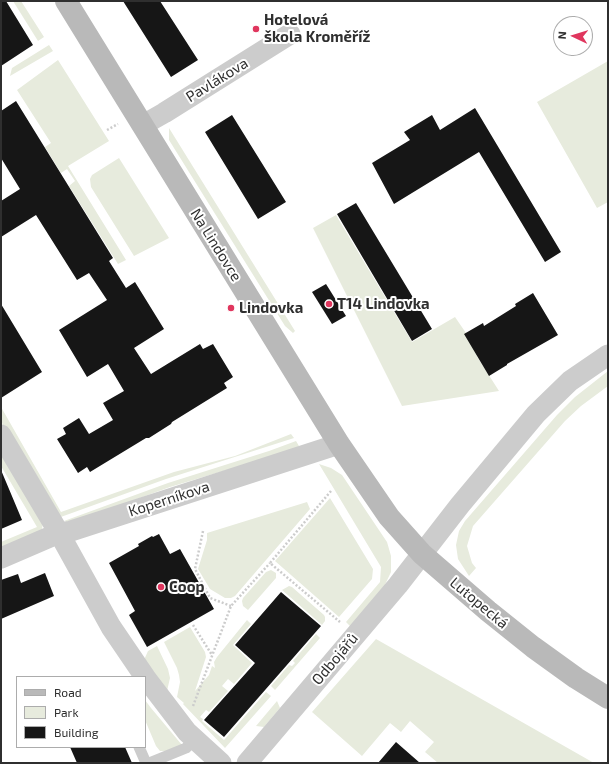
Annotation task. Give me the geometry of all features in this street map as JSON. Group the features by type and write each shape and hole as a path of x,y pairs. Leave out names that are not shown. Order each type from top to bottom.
{"main road":[{"name":"Na Lindovce","path":"66,1 133,123 368,488"},
{"name":"Lutopecká","path":"368,488 389,517 422,554 483,607 534,647 576,678 608,698"}],"street":[{"name":"Pavlákova","path":"133,123 170,109 290,34"},
{"name":"Odbojářů","path":"247,763 393,591 460,506 536,414 570,381 608,355"},
{"path":"1,435 59,533 111,627 144,676"},
{"name":"Koperníkova","path":"1,558 59,533 71,531 339,444"},
{"path":"146,678 191,736 221,763"}],"lane":[{"path":"149,763 186,748 191,736"},
{"path":"139,748 146,763"}],"path":[{"path":"107,130 133,123"},
{"path":"192,709 231,606 331,491"},
{"path":"203,531 195,569 210,598 231,606"},
{"path":"270,562 340,622"},
{"path":"192,625 212,655"}],"green space":[{"path":"13,1 21,1 44,37 38,41"},
{"path":"49,45 53,51 10,76 12,68"},
{"path":"58,60 109,141 68,166 126,260 118,264 69,186 75,181 67,169 61,173 45,147 51,143 17,90"},
{"path":"608,61 608,202 597,208 537,102"},
{"path":"169,128 295,331 293,333 285,326 169,140"},
{"path":"119,158 169,238 134,256 91,187 90,179 92,175"},
{"path":"336,215 412,342 455,317 466,333 478,358 499,391 402,406 313,228"},
{"path":"608,371 608,386 581,406 565,421 473,526 467,546 472,563 476,568 469,576 458,559 456,545 459,531 465,521 557,415 575,397"},
{"path":"1,407 61,512 174,472 235,456 291,434 294,438 166,479 58,518 4,431 1,418"},
{"path":"296,441 299,446 293,450 170,487 71,523 64,521 168,483"},
{"path":"1,446 43,523 42,529 1,552 1,542 37,527 1,466"},
{"path":"319,464 331,468 342,475 387,542 391,556 391,572 382,591 351,627 346,622 380,582 381,567"},
{"path":"330,498 373,569 372,579 339,617 275,561"},
{"path":"307,502 310,509 235,596 225,598 210,589 198,569 207,540 207,533"},
{"path":"271,570 276,573 276,578 248,610 243,606 243,598 266,572"},
{"path":"289,586 324,615 325,621 322,625 282,590"},
{"path":"247,620 251,624 233,645 252,663 234,684 228,679 222,686 228,691 209,712 206,710 200,717 203,719 202,721 224,740 266,692 271,696 225,748 177,697 180,682 179,675 164,642 190,627 205,652 206,657 195,691 209,675 212,666 215,668 214,662 217,657"},
{"path":"316,634 320,638 275,690 271,686 289,665 292,666 295,663 293,661"},
{"path":"376,639 594,763 438,763 425,752 434,742 410,721 401,732 390,723 362,756 312,712"},
{"path":"157,646 168,669 170,678 167,691 144,660 148,651"},
{"path":"146,701 182,745 169,751 160,751 156,746 146,722"},
{"path":"277,701 280,708 264,727 256,726"}],"building":[{"path":"1,1 6,1 33,45 1,66"},
{"path":"123,1 160,1 198,60 171,77"},
{"path":"16,101 113,258 109,261 126,288 135,282 164,329 134,348 151,374 200,344 203,349 213,344 233,377 224,383 227,388 149,438 146,438 90,472 87,467 78,473 57,439 66,434 63,428 79,418 89,434 113,420 103,403 124,391 108,364 87,377 59,330 107,300 89,273 77,280 36,215 1,237 1,201 20,189 1,158 1,111"},
{"path":"475,108 561,252 545,262 479,152 394,204 372,163 410,140 404,132 432,115 440,130"},
{"path":"232,115 286,202 258,219 205,132"},
{"path":"356,203 432,329 412,341 337,214"},
{"name":"T14 Lindovka","path":"326,284 346,316 332,324 312,292"},
{"path":"533,293 558,335 489,376 464,334 483,323 484,326 516,306 515,304"},
{"path":"1,304 42,372 1,398"},
{"path":"1,470 22,520 1,529"},
{"name":"Coop","path":"159,534 170,554 180,549 214,609 147,647 129,615 135,611 109,563 139,546 138,544 152,536 153,537"},
{"path":"45,573 54,596 1,619 1,580 18,574 21,583"},
{"path":"281,592 321,626 224,737 204,720 255,663 235,645"},
{"path":"396,742 420,763 378,763"},
{"path":"70,748 125,748 132,763 77,763"}],"place":[{"name":"Hotelová škola Kroměříž","path":"256,29"},
{"name":"T14 Lindovka","path":"329,304"},
{"name":"Lindovka","path":"231,308"},
{"name":"Coop","path":"161,587"}]}
